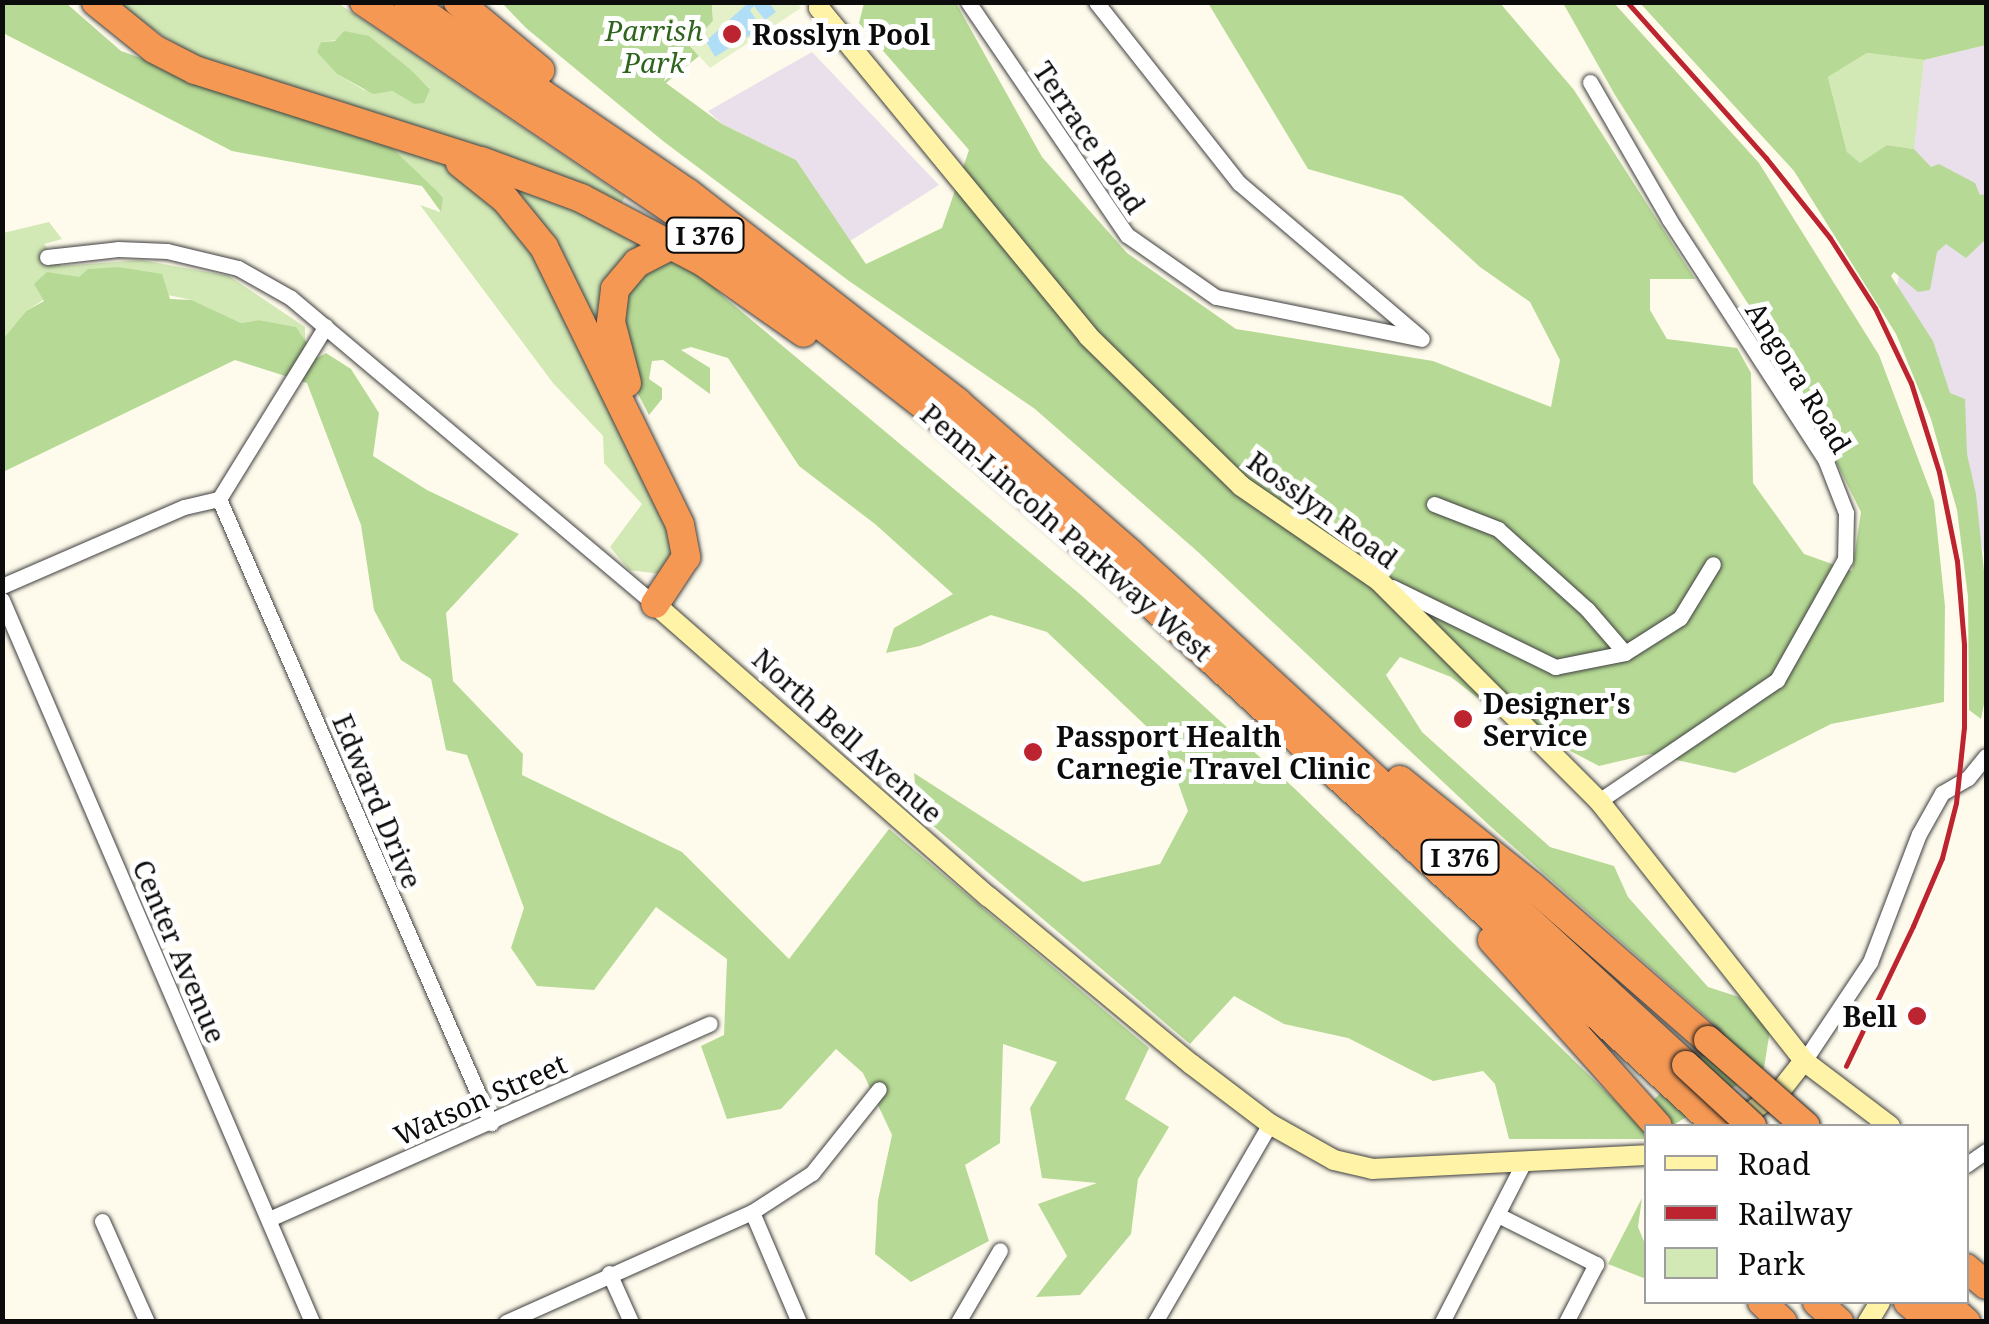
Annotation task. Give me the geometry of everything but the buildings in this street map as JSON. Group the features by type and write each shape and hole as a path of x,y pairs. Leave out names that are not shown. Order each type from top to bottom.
{"highway":[{"path":"96,2 144,42 195,70 566,191 674,244 732,281 1028,493"},
{"name":"Penn-Lincoln Parkway West","path":"364,2 488,82 689,223 854,349 1028,493 1366,802 1678,1074 1749,1124"},
{"name":"Penn-Lincoln Parkway West","path":"408,2 688,193 957,402 1234,649 1678,1074 1716,1124"},
{"path":"458,2 688,193"},
{"path":"439,148 505,199 544,247 680,525 686,557 655,604"},
{"path":"655,604 679,591 692,574 698,560 698,538 624,377 610,309 615,289 628,272 674,244"},
{"path":"1234,649 1478,841 1804,1124"},
{"path":"1366,802 1651,1118"},
{"path":"1764,1304 1783,1322"},
{"path":"1819,1304 1839,1322"},
{"path":"1915,1304 1948,1313"}],"street":[{"name":"Terrace Road","path":"968,2 1126,235 1216,297 1422,338 1239,182 1096,2"},
{"name":"Rosslyn Road","path":"820,5 1088,336 1240,486 1379,581 1599,802 1804,1061 1887,1124"},
{"name":"Angora Road","path":"1590,82 1668,219 1825,459 1846,512 1845,559 1777,680 1599,802"},
{"name":"North Bell Avenue","path":"47,256 118,249 167,252 228,266 290,298 655,604 989,897 1270,1124 1334,1160 1372,1170 1644,1156"},
{"path":"2,586 184,507 220,498 326,326"},
{"name":"Edward Drive","path":"220,498 491,1123"},
{"path":"1434,504 1498,529 1587,609 1625,653"},
{"path":"1379,581 1555,667 1625,653 1680,618 1713,564"},
{"name":"Center Avenue","path":"2,600 312,1322"},
{"path":"1734,1124 1781,1090 1804,1061 1870,962 1919,834 1942,793 1968,778 1986,756"},
{"name":"Watson Street","path":"269,1219 710,1024"},
{"path":"506,1322 752,1212 812,1173 879,1089"},
{"path":"1155,1322 1270,1124"},
{"path":"1442,1322 1523,1164"},
{"path":"752,1212 799,1322"},
{"path":"1498,1215 1596,1264 1566,1322"},
{"path":"102,1221 146,1322"},
{"path":"958,1322 1000,1250"},
{"path":"609,1273 631,1322"}],"shaded area":[{"path":"1986,45 1986,559 1896,297 1924,60"},
{"path":"812,52 939,185 850,241 796,160 722,124 708,111"}],"green space":[{"path":"2,3 66,3 121,51 392,148 443,197 441,212 422,186 232,151 3,33"},
{"path":"114,3 338,3 625,197 620,205 195,57","holes":["369,36 430,88 414,104 392,91 364,90 337,74 321,42"]},
{"name":"Parrish Park","path":"502,3 712,3 713,21 690,46 699,56 666,83 722,124 796,160 866,264 942,228 969,150 859,23 864,3 956,3 1042,157 1127,253 1236,329 1433,361 1551,407 1560,360 1530,302 1480,267 1402,196 1308,169 1208,3 1500,3 1574,90 1695,279 1650,279 1650,310 1667,339 1737,348 1751,373 1753,483 1804,554 1852,571 1861,512 1789,368 1615,95 1563,3 1614,3 1759,163 1879,355 1934,501 1945,606 1944,702 1831,724 1735,773 1650,754 1599,766 1494,711 1451,677 1400,657 1386,675 1422,732 1550,847 1614,866 1628,897 1708,987 1739,997 1770,1030 1764,1068 1675,1124 1644,1124 1644,1139 1509,1139 1495,1084 1483,1071 1433,1081 1348,1038 1284,1024 1234,996 1190,1044 918,813 914,773 1083,882 1160,864 1188,811 1164,743 1047,632 991,615 920,646 886,653 894,628 953,594 875,524 799,466 728,358 691,347 681,350 710,368 710,394 663,360 652,361 649,379 662,388 662,399 649,415 636,390 615,370 623,290 664,256 699,271 724,297 1081,595 1294,788 1634,1119 1723,1032 1490,826 1198,552 1035,409 849,281 663,141 526,28"},
{"name":"Rosslyn Pool","path":"712,3 797,3 801,8 710,68 690,46 713,21"},
{"path":"1640,3 1986,3 1986,45 1924,60 1867,53 1828,77 1847,152 1860,163 1887,145 1914,149 1931,167 1939,164 1975,183 1980,195 1986,194 1985,240 1966,258 1946,244 1937,252 1930,290 1918,292 1894,272 1891,276 1933,341 1950,393 1965,399 1967,454 1976,494 1986,590 1986,694 1981,719 1969,710 1968,597 1957,510 1931,419 1896,334 1794,171"},
{"path":"344,31 369,36 411,70 430,89 424,103 414,104 392,91 373,94 337,74 317,52 321,42 335,41"},
{"path":"1867,53 1924,60 1914,149 1887,145 1860,164 1847,152 1828,77"},
{"path":"346,132 433,156 461,172 549,266 652,478 677,555 661,574 629,570 610,547 642,504 604,463 603,436 553,383 420,205 440,212 443,196"},
{"path":"502,179 641,241 604,314 589,319"},
{"path":"49,222 62,239 44,244 61,266 141,260 229,276 305,327 305,341 295,327 259,320 241,323 192,300 79,277 26,311 3,339 3,233"},
{"path":"118,267 162,274 170,299 192,300 241,323 259,320 296,327 317,358 326,353 351,369 379,413 373,456 427,490 519,534 446,613 453,681 523,754 522,775 682,852 789,959 889,829 1149,1048 1125,1099 1169,1127 1138,1179 1131,1234 1080,1295 1036,1297 1067,1256 1038,1204 1097,1183 1042,1178 1030,1108 1057,1062 1003,1044 1000,1143 965,1165 989,1241 911,1282 875,1254 878,1200 892,1135 863,1073 836,1049 781,1109 727,1119 701,1046 724,1035 727,959 656,907 594,990 537,986 511,948 524,908 467,755 446,750 431,679 401,660 374,610 361,525 307,383 235,360 3,472 3,339 26,311 44,301 34,284 47,272 79,277 88,269"},
{"path":"1642,1198 1638,1227 1644,1241 1644,1278 1608,1264"}],"water":[{"path":"748,3 769,3 776,12 765,20 754,6 750,10 761,28 715,57 706,41"}],"railway":[{"path":"1627,2 1766,158 1830,238 1875,308 1911,383 1939,472 1957,561 1964,645 1964,727 1956,803 1942,858 1846,1066"}],"place":[{"name":"Rosslyn Pool","path":"732,34"},
{"name":"Designer's Service","path":"1463,719"},
{"name":"Passport Health Carnegie Travel Clinic","path":"1033,752"},
{"name":"Bell","path":"1917,1016"}]}
